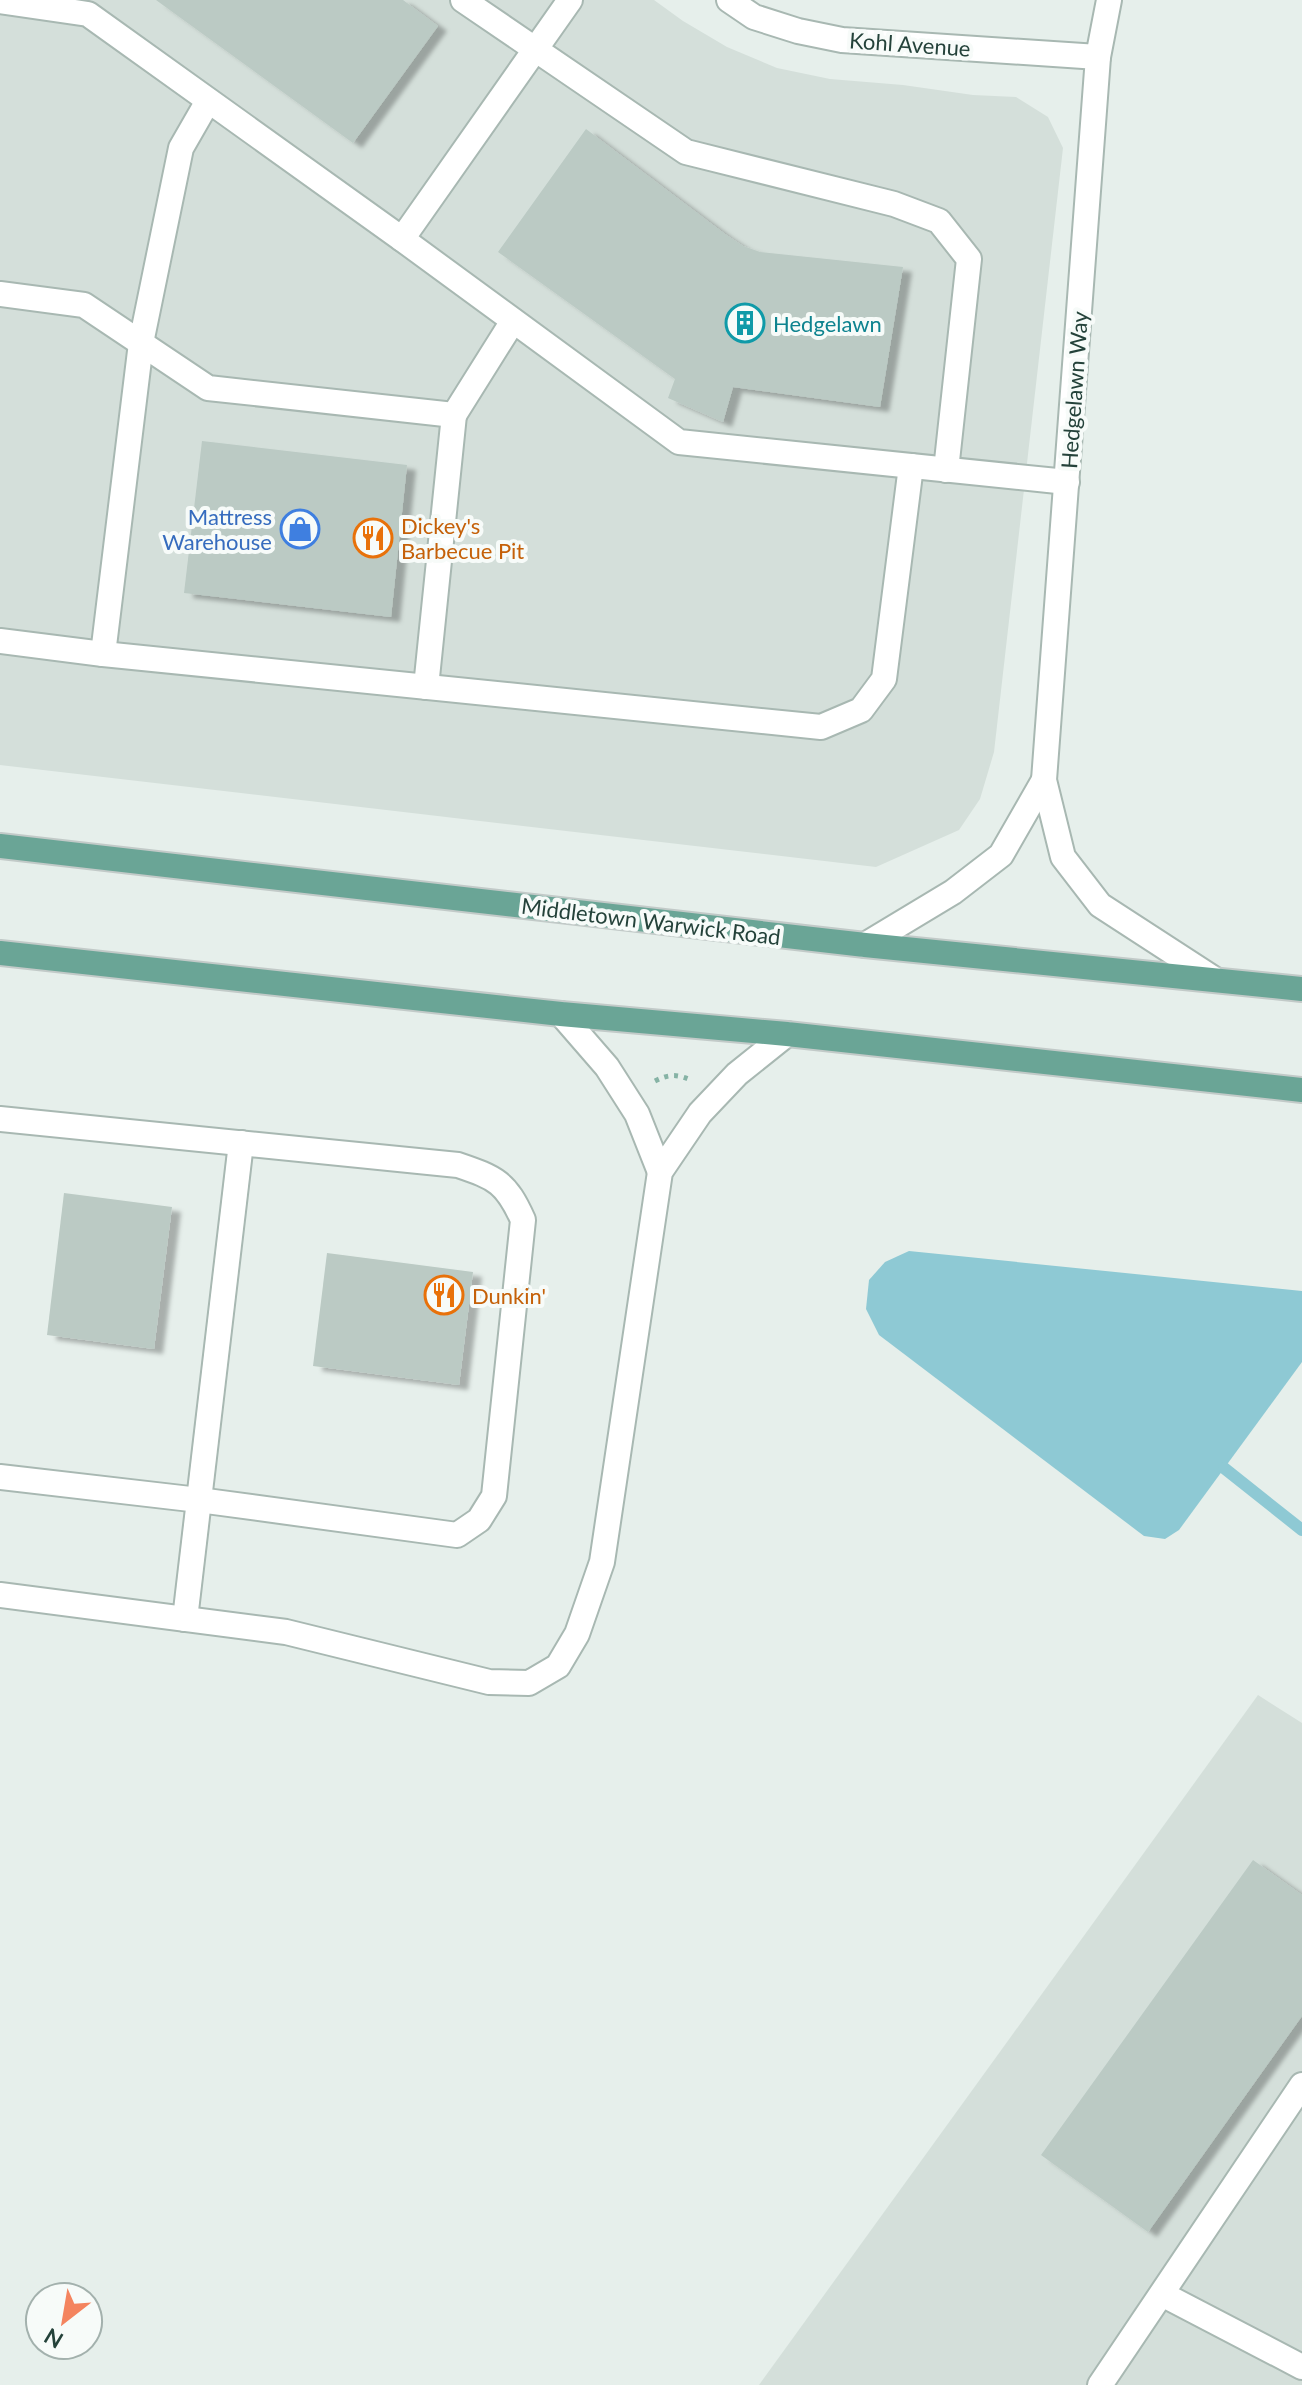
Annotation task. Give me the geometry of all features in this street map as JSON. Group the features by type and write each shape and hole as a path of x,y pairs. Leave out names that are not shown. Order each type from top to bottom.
{"main road":[{"name":"Middletown Warwick Road","path":"0,846 865,945 1302,989"},
{"path":"0,953 1302,1090"}],"lane":[{"path":"463,0 686,152 894,204 939,221 969,259 946,470"},
{"path":"402,239 570,0"},
{"name":"Kohl Avenue","path":"729,0 754,17 798,31 842,40 1098,57"},
{"name":"Hedgelawn Way","path":"1044,780 1098,57 1109,0"},
{"path":"0,1 88,14 679,442 1067,482"},
{"path":"103,654 141,343 181,148 208,101"},
{"path":"0,294 84,305 208,388 454,415"},
{"path":"426,687 454,415 513,321"},
{"path":"0,641 821,727 861,710 884,679 911,466"},
{"path":"865,945 953,892 1001,855 1044,780"},
{"path":"1044,780 1063,857 1100,905 1214,979"},
{"path":"561,1014 607,1067 637,1114 660,1172"},
{"path":"0,1595 286,1632 489,1682 529,1683 558,1666 577,1634 602,1562 660,1172 700,1113 737,1074 787,1034"},
{"path":"0,1119 458,1165 489,1176 512,1196 523,1220 494,1496 479,1520 457,1535 0,1477"},
{"path":"185,1619 241,1143"},
{"path":"1100,2385 1302,2085"},
{"path":"1162,2294 1302,2367"}],"path":[{"path":"655,1081 666,1075 678,1075 699,1083"}],"shaded area":[{"path":"0,0 654,0 727,47 777,68 830,79 1016,97 1048,117 1063,148 994,752 980,799 959,830 876,867 0,765"},
{"path":"1258,1695 1302,1723 1302,2385 759,2385"}],"water":[{"path":"909,1251 1302,1291 1302,1362 1179,1530 1165,1539 1144,1536 879,1335 866,1309 869,1280 885,1262"}],"building":[{"path":"156,0 403,0 438,26 353,143"},
{"name":"Hedgelawn","path":"586,129 743,246 760,252 903,267 880,407 733,387 723,422 668,398 675,379 498,252"},
{"path":"202,441 407,465 391,617 184,593"},
{"path":"64,1193 172,1207 154,1349 47,1335"},
{"path":"327,1253 473,1272 459,1385 313,1366"},
{"path":"1253,1860 1302,1895 1302,2016 1148,2232 1041,2155"}],"waterway":[{"path":"1224,1468 1302,1530"}],"place":[{"name":"Hedgelawn","path":"745,323"},
{"name":"Mattress Warehouse","path":"300,529"},
{"name":"Dickey's Barbecue Pit","path":"373,538"},
{"name":"Dunkin'","path":"444,1295"}]}
